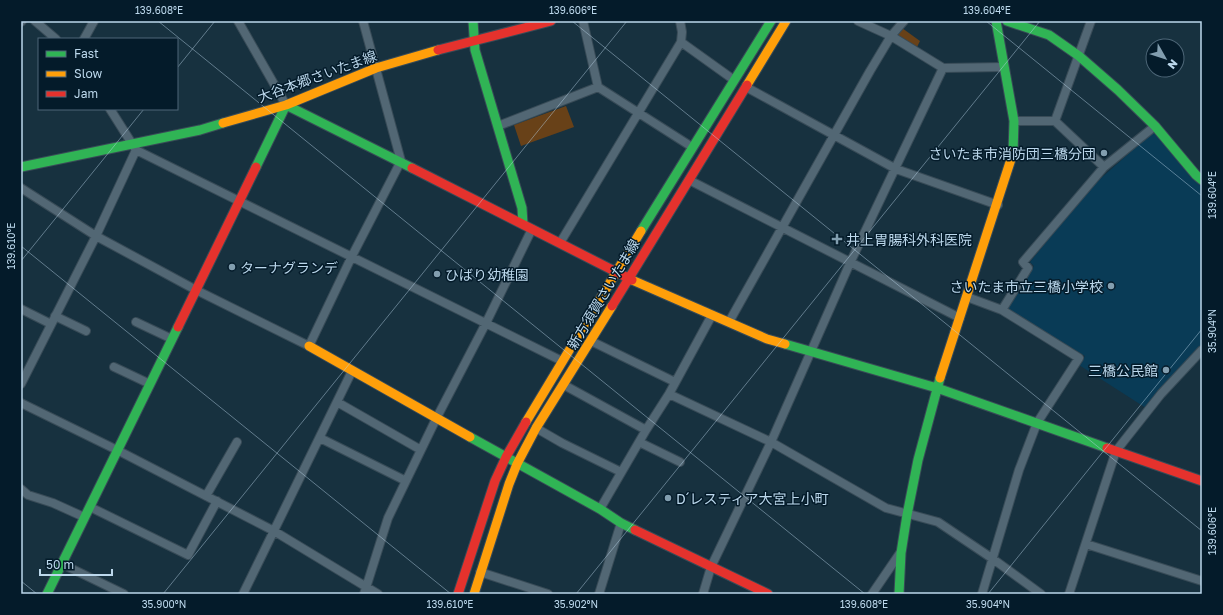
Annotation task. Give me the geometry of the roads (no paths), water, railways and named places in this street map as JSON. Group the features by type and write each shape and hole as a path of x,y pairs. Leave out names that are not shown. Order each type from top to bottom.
{"street":[{"path":"35,21 55,38"},
{"path":"85,38 94,21"},
{"path":"238,21 286,105 401,161 616,273 767,339 937,388 1202,481"},
{"path":"309,346 352,256 401,161 363,21"},
{"path":"473,21 475,28 475,50 522,208 523,224"},
{"name":"大谷本郷さいたま線","path":"21,167 135,147 200,130 286,105 376,68 474,40 550,21"},
{"path":"583,21 598,87 692,146"},
{"path":"560,243 681,42 682,32 680,21"},
{"name":"新方須賀さいたま線","path":"458,594 495,481 506,458 562,361 692,146 771,21"},
{"name":"新方須賀さいたま線","path":"474,594 509,484 517,464 536,428 564,385 786,21"},
{"path":"858,21 891,36 943,68 1004,67"},
{"path":"729,322 891,36 904,21"},
{"path":"899,594 901,553 918,460 937,388 998,205 1012,156 1014,121 996,21"},
{"path":"1007,21 1049,35 1079,56 1118,90 1155,126 1202,178"},
{"path":"1055,121 1091,21"},
{"path":"681,42 734,80"},
{"path":"703,594 711,567 771,442 850,263 943,68"},
{"path":"498,126 598,87"},
{"path":"746,87 896,169 998,205"},
{"path":"47,594 240,202 286,105"},
{"path":"111,110 135,147 240,202 562,361"},
{"path":"1014,121 1055,121 1104,167"},
{"path":"1002,310 1028,268 1023,262 1104,167 1155,126"},
{"path":"21,384 96,236 135,147"},
{"path":"689,180 960,318"},
{"path":"21,188 96,236 196,290 309,346 436,419 600,509 621,523 768,594"},
{"path":"366,590 388,518 532,228"},
{"path":"967,297 1002,310 1079,358 1037,423 1017,477 982,594"},
{"path":"21,309 51,324"},
{"path":"600,509 646,430 669,394 712,314"},
{"path":"55,316 86,331"},
{"path":"136,322 172,339"},
{"path":"591,341 675,382"},
{"path":"1069,594 1116,451 1161,394 1202,350"},
{"path":"114,367 150,384"},
{"path":"243,594 352,371"},
{"path":"564,385 646,430"},
{"path":"669,394 771,442 886,508 907,515 938,522 993,559 1040,594"},
{"path":"337,402 421,450"},
{"path":"21,403 117,450 274,531 366,590 378,594"},
{"path":"536,428 621,472"},
{"path":"320,438 406,481"},
{"path":"206,496 237,442"},
{"path":"639,442 680,462"},
{"path":"21,489 28,495 54,503 84,518"},
{"path":"90,507 188,555 217,501"},
{"path":"599,594 621,523"},
{"path":"1086,544 1202,581"},
{"path":"872,594 901,553"},
{"path":"62,564 124,594"},
{"path":"480,572 548,594"}],"place":[{"name":"さいたま市消防団三橋分団","path":"1104,153"},
{"name":"井上胃腸科外科医院","path":"837,239"},
{"name":"ターナグランデ","path":"232,267"},
{"name":"ひばり幼稚園","path":"437,274"},
{"name":"さいたま市立三橋小学校","path":"1111,286"},
{"name":"三橋公民館","path":"1166,370"},
{"name":"D´レスティア大宮上小町","path":"668,498"}]}
